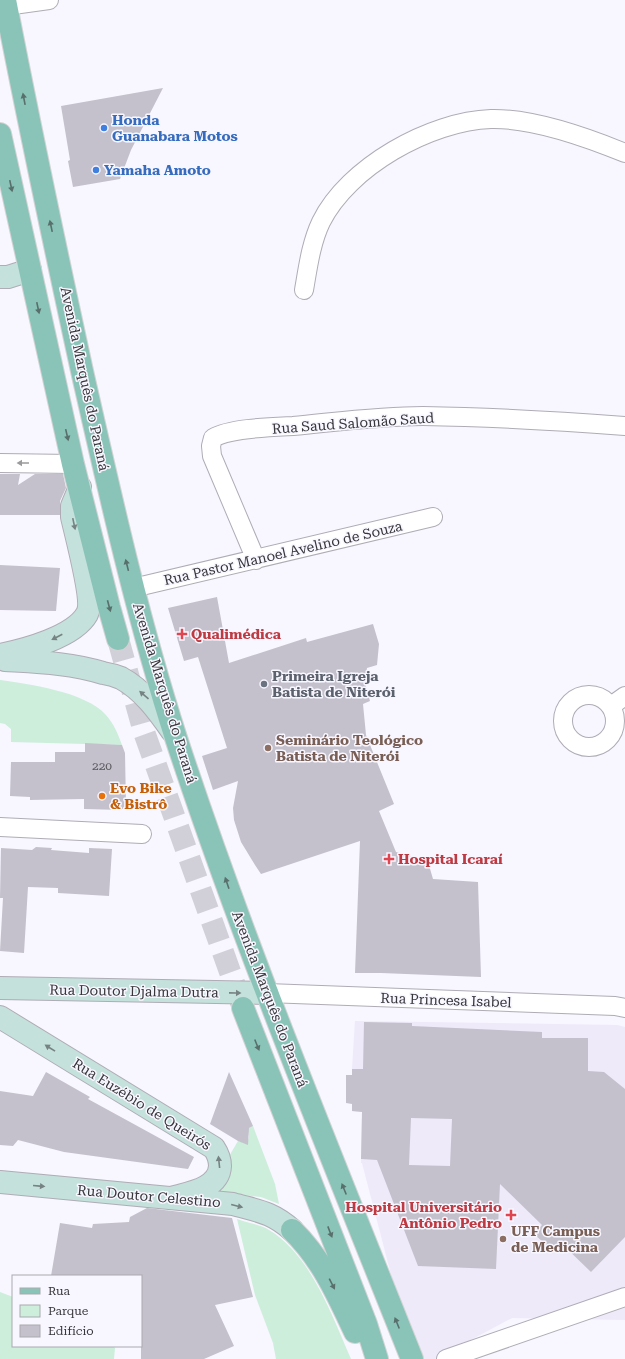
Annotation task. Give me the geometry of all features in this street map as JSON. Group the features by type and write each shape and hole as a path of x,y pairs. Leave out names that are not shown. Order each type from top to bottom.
{"main road":[{"name":"Avenida Marquês do Paraná","path":"6,3 31,134 104,468 133,588 176,737 239,920 412,1359"},
{"path":"0,138 31,134"},
{"name":"Avenida Marquês do Paraná","path":"0,138 74,464 118,639"},
{"path":"0,277 8,277 30,270 60,264"},
{"path":"0,655 23,650 53,639 75,627 88,613 89,597 72,517 72,506 80,487"},
{"path":"0,660 61,664 94,670 121,678 145,696 160,712 176,737"},
{"path":"4,1019 9,988"},
{"name":"Rua Doutor Djalma Dutra","path":"9,988 267,993"},
{"path":"243,1008 366,1324 377,1359"},
{"name":"Rua Euzébio de Queirós","path":"4,1019 214,1148 217,1152 220,1169 214,1181 202,1188 171,1198"},
{"name":"Rua Doutor Celestino","path":"0,1182 233,1204 270,1214 281,1220 292,1230 323,1267 368,1359"}],"street":[{"path":"6,3 48,0"},
{"path":"304,290 310,254 321,222 338,195 360,174 398,147 428,134 459,124 490,119 522,121 550,128 625,153"},
{"name":"Rua Saud Salomão Saud","path":"256,560 212,456 211,446 213,438 219,435 264,428 379,418 422,416 625,426"},
{"path":"0,463 74,464"},
{"name":"Rua Pastor Manoel Avelino de Souza","path":"133,588 433,517"},
{"path":"0,827 142,834"},
{"name":"Rua Princesa Isabel","path":"267,993 615,1006 625,1008"},
{"path":"446,1359 625,1297"}],"shaded area":[{"name":"Hospital Universitário Antônio Pedro","path":"355,1021 617,1025 625,1027 625,1320 512,1318 435,1359 413,1359 361,1163 362,1112 352,1111 352,1069"}],"green space":[{"path":"0,680 56,690 85,700 97,707 106,715 116,729 122,745 11,742 11,729 5,724 0,723"},
{"path":"253,1126 275,1184 279,1204 261,1197 236,1194 213,1194 228,1158 238,1141 247,1142 249,1136 247,1129"},
{"path":"237,1219 262,1226 269,1230 284,1241 297,1255 319,1288 351,1359 276,1359 273,1343 255,1295"},
{"path":"0,1292 12,1297 12,1347 115,1348 114,1359 0,1359"}],"building":[{"name":"Honda Guanabara Motos","path":"163,88 131,150 120,179 73,187 61,106"},
{"path":"0,474 20,474 18,485 35,474 63,474 66,488 60,501 60,515 0,515"},
{"path":"0,565 60,568 56,611 0,610"},
{"path":"217,597 229,663 306,638 307,642 373,624 379,644 377,665 367,668 365,683 370,701 363,704 366,735 394,804 379,811 396,852 428,862 433,879 478,882 481,977 355,973 360,841 261,874 241,842 234,820 233,808 238,781 213,790 202,756 227,748 198,657 184,661 168,608"},
{"path":"85,743 122,745 125,753 126,806 121,810 84,809 84,799 30,800 30,797 10,796 11,762 55,762 55,752 85,752"},
{"path":"36,847 52,848 51,850 89,853 89,848 112,849 109,896 58,893 58,888 28,887 24,953 0,951 3,898 0,898 1,848 32,850"},
{"name":"Hospital Universitário Antônio Pedro","path":"364,1022 412,1023 412,1026 542,1032 542,1038 588,1038 588,1071 604,1072 625,1089 625,1237 591,1272 561,1243 554,1252 534,1234 542,1225 500,1184 496,1269 418,1266 377,1160 361,1159 362,1112 352,1111 352,1104 346,1103 346,1075 352,1075 352,1069 363,1069","holes":["411,1118 452,1119 450,1166 409,1165"]},
{"path":"46,1072 90,1097 88,1099 194,1157 188,1169 64,1152 18,1140 13,1146 0,1145 0,1091 33,1096"},
{"path":"229,1072 253,1126 249,1128 248,1145 238,1141 210,1124"},
{"path":"147,1208 232,1218 253,1297 215,1305 234,1346 204,1359 141,1359 142,1275 51,1275 60,1223 92,1228 93,1224 129,1222 130,1217"}],"tunnel":[{"path":"118,639 144,732 243,1008"}],"place":[{"name":"Honda Guanabara Motos","path":"104,128"},
{"name":"Yamaha Amoto","path":"96,170"},
{"name":"Qualimédica","path":"182,634"},
{"name":"Primeira Igreja Batista de Niterói","path":"264,684"},
{"name":"Seminário Teológico Batista de Niterói","path":"268,748"},
{"name":"Evo Bike & Bistrô","path":"102,796"},
{"name":"Hospital Icaraí","path":"389,859"},
{"name":"Hospital Universitário Antônio Pedro","path":"511,1215"},
{"name":"UFF Campus de Medicina","path":"503,1239"}]}
